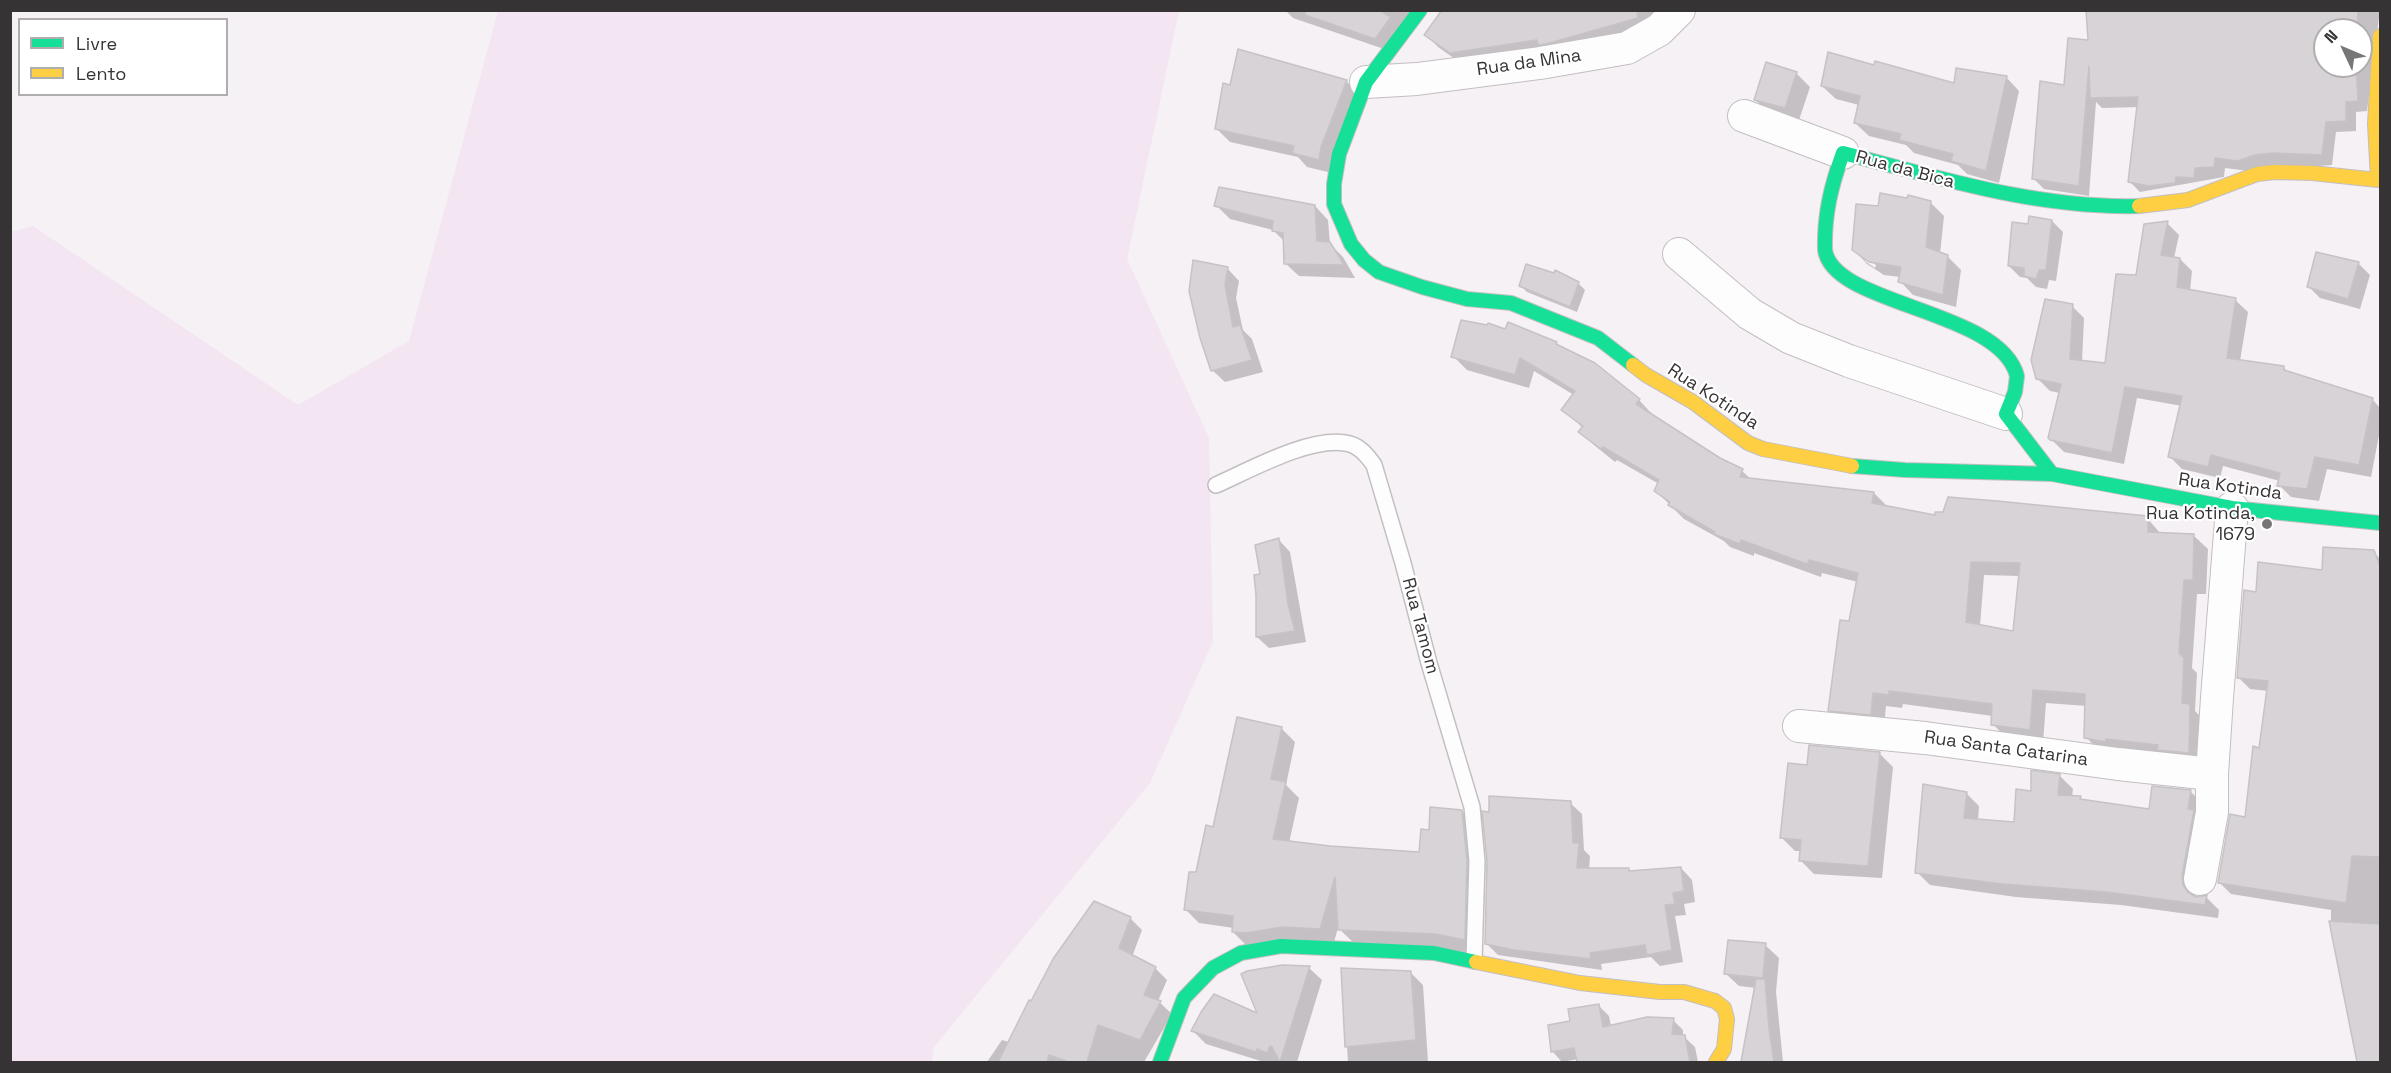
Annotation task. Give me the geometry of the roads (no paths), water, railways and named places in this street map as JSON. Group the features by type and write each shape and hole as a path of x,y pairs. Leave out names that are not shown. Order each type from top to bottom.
{"street":[{"name":"Rua Kotinda","path":"1420,10 1366,82 1340,154 1334,184 1334,204 1351,244 1364,260 1379,272 1422,287 1467,298 1511,303 1598,338 1646,375 1693,402 1748,443 1763,450 1843,465 1905,470 2052,474 2232,508 2380,522"},
{"name":"Rua da Mina","path":"1366,82 1418,79 1540,63 1627,48 1659,30 1679,10"},
{"name":"Rua da Bica","path":"2006,414 2015,394 2017,372 2006,356 1987,339 1966,328 1844,278 1826,255 1824,228 1826,200 1843,153 1990,191 2080,205 2138,206 2188,200 2257,174 2275,171 2312,173 2379,187 2375,124 2380,36"},
{"path":"1744,116 1843,153"},
{"path":"1678,254 1750,314 1791,338 1849,361 2006,414 2052,474"},
{"path":"2200,879 2212,812 2212,774 2232,508"},
{"name":"Rua Santa Catarina","path":"1799,726 1925,738 2212,774"},
{"path":"1160,1062 1184,999 1213,968 1241,953 1281,946 1434,953 1580,983 1660,992 1684,992 1715,1001 1724,1008 1727,1019 1724,1049 1716,1062"}],"lane":[{"name":"Rua Tamom","path":"1216,485 1311,445 1347,442 1366,453 1374,465 1472,807 1478,861 1474,962"}],"place":[{"name":"Rua Kotinda, 1679","path":"2267,524"}]}
